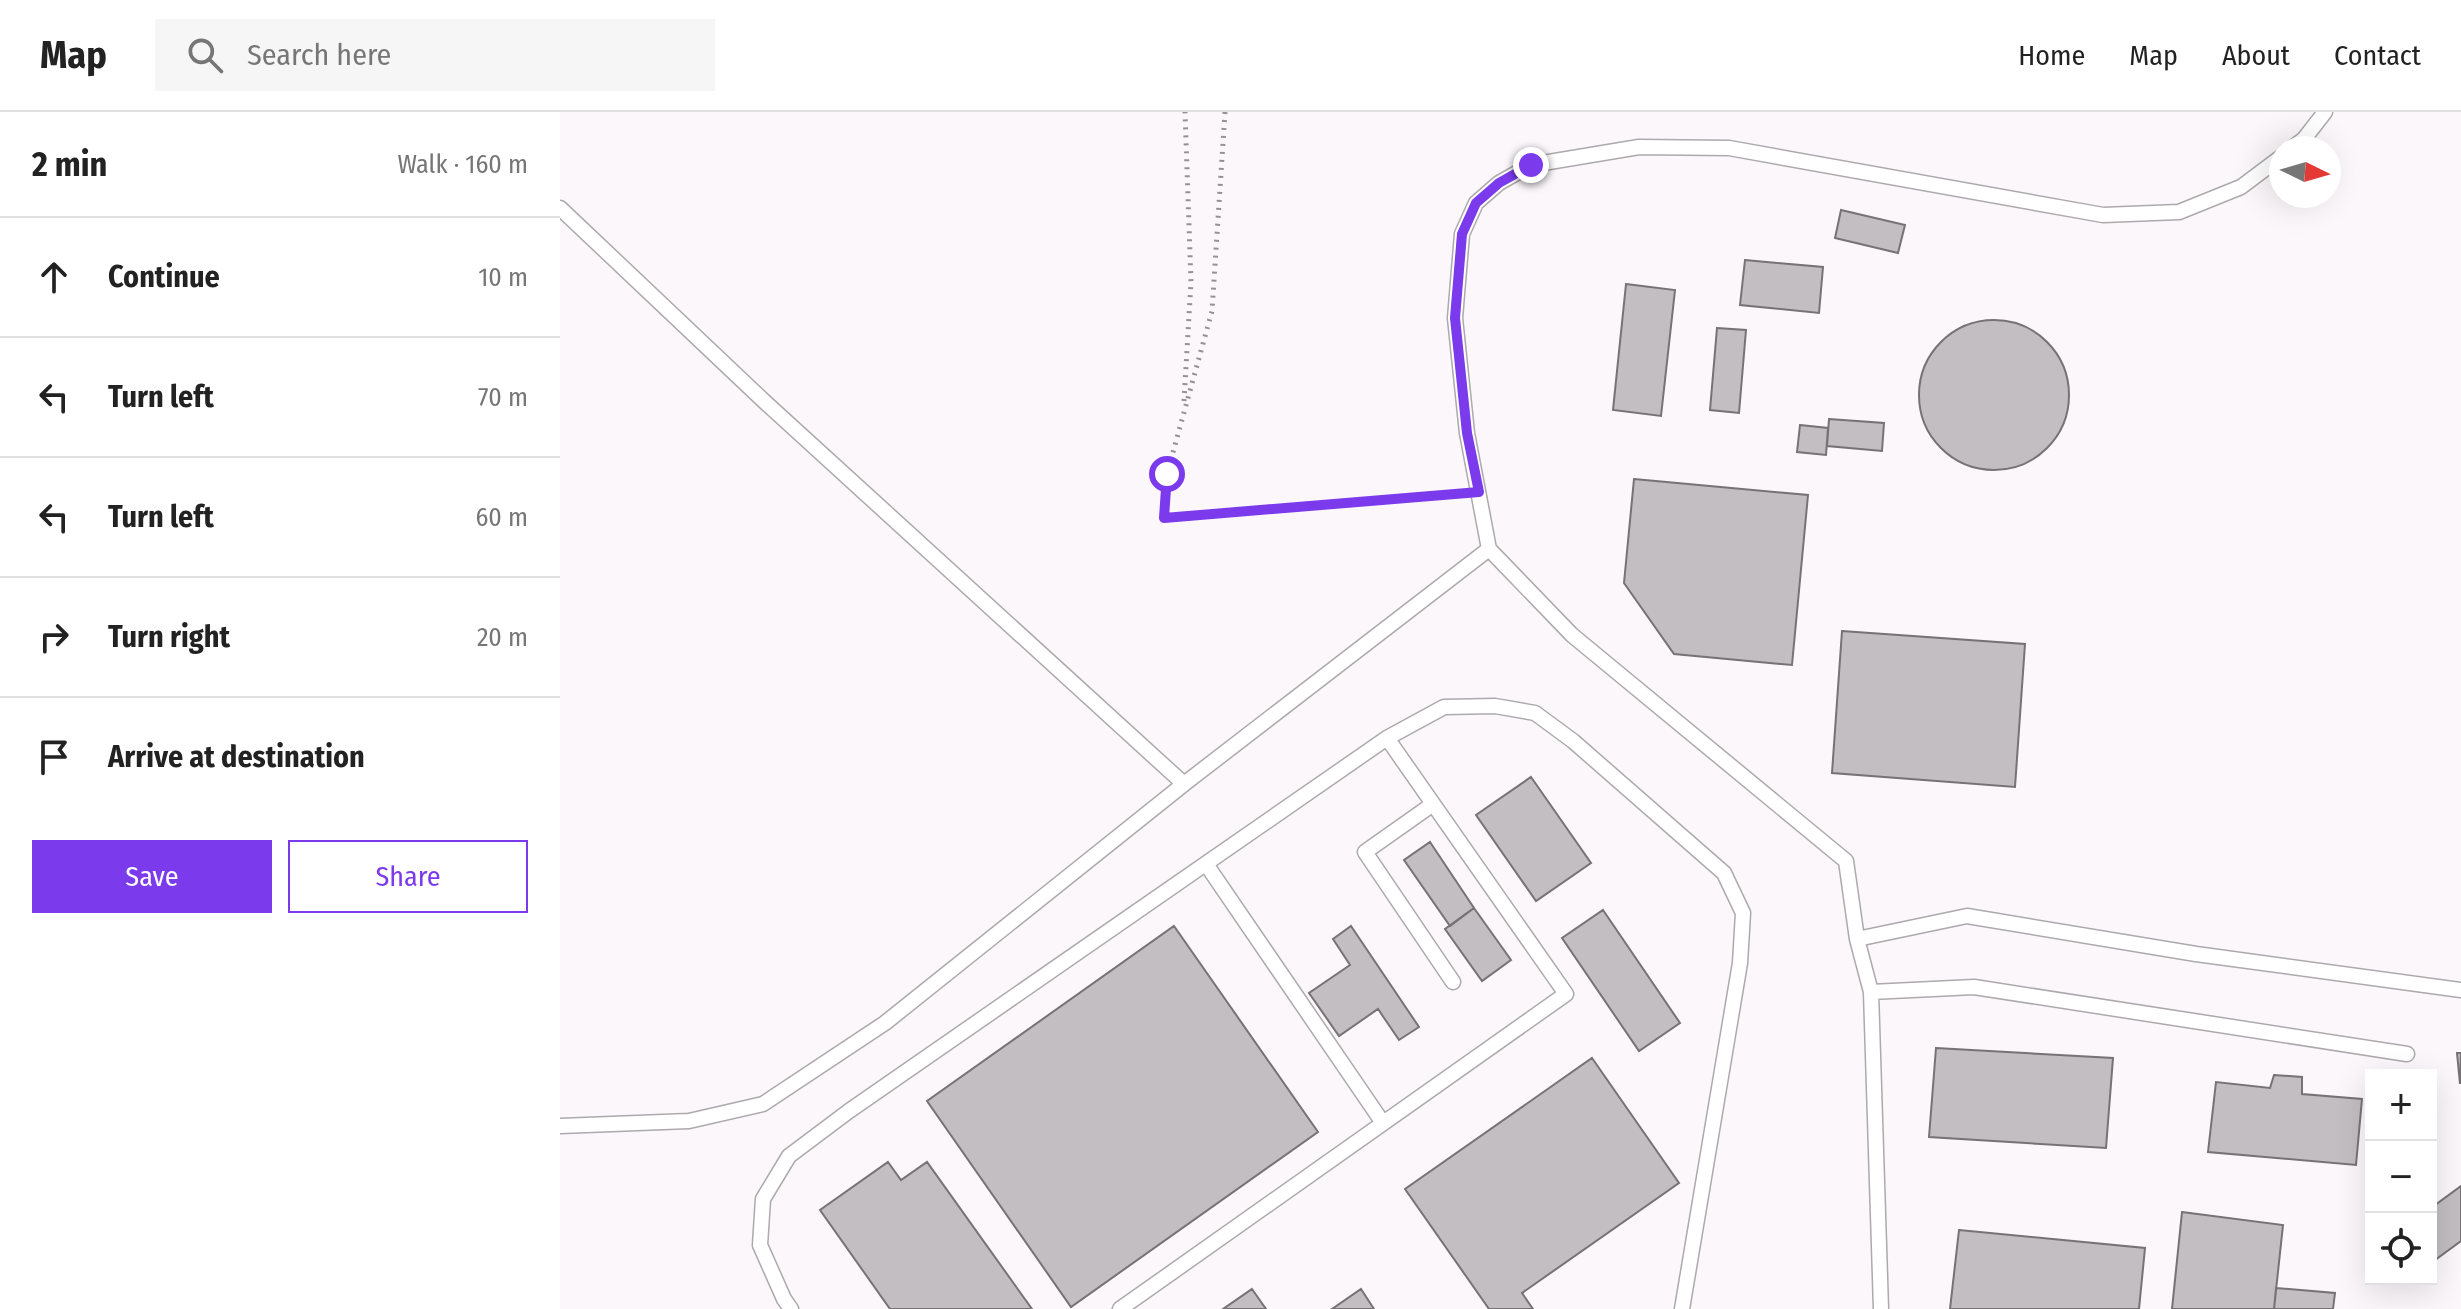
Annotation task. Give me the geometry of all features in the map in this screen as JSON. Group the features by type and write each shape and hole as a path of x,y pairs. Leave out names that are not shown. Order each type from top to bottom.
{"lane":[{"path":"2306,136 2325,112"},
{"path":"1881,1309 1871,992 1857,939 1846,861 1572,635 1489,549 1467,433 1455,318 1462,234 1476,203 1499,183 1531,165 1639,147 1729,148 2103,215 2179,212 2241,187 2269,166"},
{"path":"560,208 766,403 1184,784"},
{"path":"560,1126 689,1121 763,1104 885,1023 1184,784 1489,549"},
{"path":"791,1309 760,1245 763,1199 789,1156 861,1102 1387,738 1444,707 1495,706 1535,713 1573,741 1724,873 1743,913 1740,963 1682,1309"},
{"path":"1120,1309 1566,994 1387,738"},
{"path":"1433,804 1365,852 1453,982"},
{"path":"1206,864 1383,1123"},
{"path":"1857,939 1967,916 2196,954 2461,990"},
{"path":"1871,992 1974,987 2407,1054"}],"path":[{"path":"1183,414 1191,282 1185,112"},
{"path":"1225,112 1212,311 1167,474 1164,518 1479,492"}],"building":[{"path":"1841,210 1905,225 1898,253 1835,238"},
{"path":"1745,260 1823,267 1819,313 1740,305"},
{"path":"1626,284 1675,290 1661,416 1613,410"},
{"path":"1994,320 2023,326 2047,342 2063,366 2069,395 2063,424 2047,448 2023,464 1994,470 1965,464 1941,448 1925,424 1919,395 1925,366 1941,342 1965,326"},
{"path":"1717,328 1746,330 1739,413 1710,410"},
{"path":"1829,419 1884,423 1882,451 1827,446"},
{"path":"1800,425 1828,428 1826,455 1797,452"},
{"path":"1634,479 1808,495 1792,665 1674,654 1624,583"},
{"path":"1842,631 2025,644 2015,787 1832,773"},
{"path":"1531,777 1591,863 1536,901 1476,815"},
{"path":"1430,842 1474,908 1450,926 1404,860"},
{"path":"1474,908 1511,960 1482,981 1445,929"},
{"path":"1603,910 1680,1023 1639,1051 1562,938"},
{"path":"1174,926 1318,1132 1071,1307 927,1101"},
{"path":"1351,926 1419,1027 1399,1040 1378,1009 1339,1036 1309,993 1350,965 1333,939"},
{"path":"1936,1048 2113,1058 2106,1148 1929,1137"},
{"path":"2457,1053 2461,1053 2460,1084"},
{"path":"1592,1058 1679,1183 1522,1293 1533,1309 1489,1309 1405,1189"},
{"path":"2274,1075 2302,1077 2302,1094 2362,1099 2356,1165 2208,1152 2216,1082 2270,1088"},
{"path":"888,1162 901,1180 927,1162 1032,1309 890,1309 820,1210"},
{"path":"2461,1186 2461,1241 2437,1259 2437,1213 2437,1204"},
{"path":"2182,1212 2283,1225 2274,1309 2172,1309"},
{"path":"1959,1230 2145,1248 2139,1309 1950,1309"},
{"path":"2276,1288 2335,1293 2333,1309 2274,1309"},
{"path":"1252,1289 1266,1309 1223,1309"},
{"path":"1361,1289 1374,1309 1332,1309"}],"route":[{"path":"1167,474 1164,518 1479,492 1467,433 1455,318 1462,234 1476,203 1499,183 1531,165"}]}
